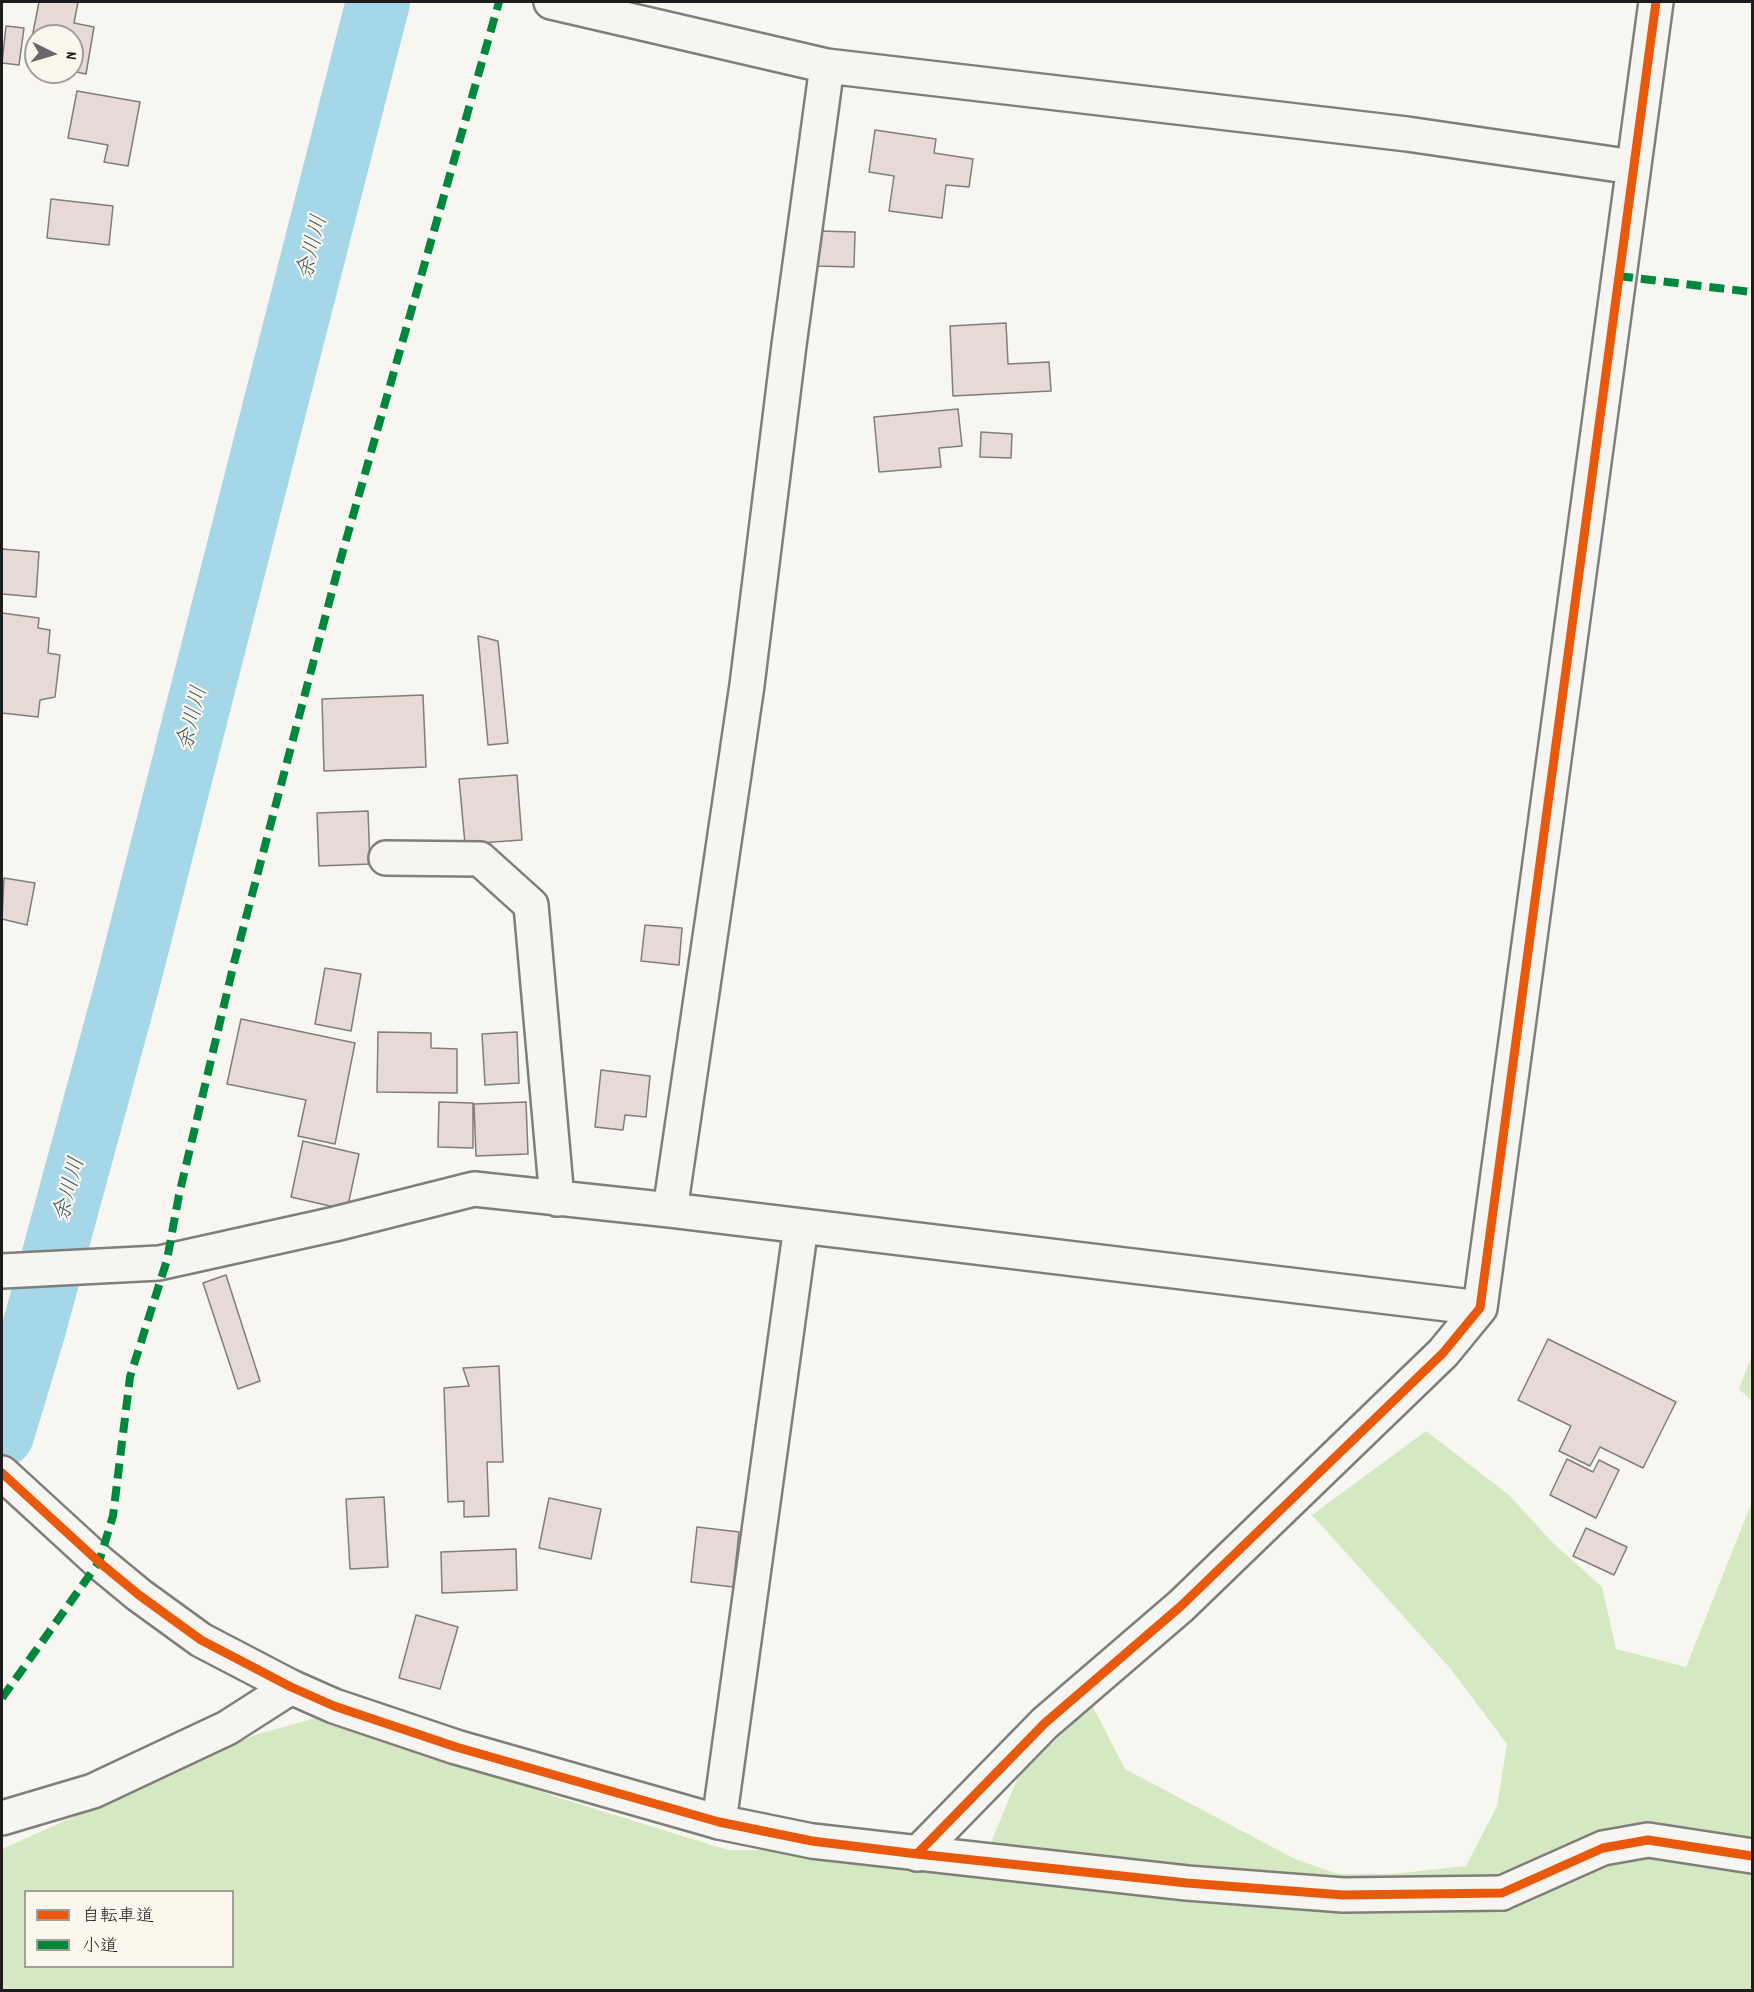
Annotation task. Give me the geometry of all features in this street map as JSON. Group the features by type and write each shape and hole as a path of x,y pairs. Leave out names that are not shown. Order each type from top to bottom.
{"street":[{"path":"551,2 585,6 827,66 1407,134 1633,167"},
{"path":"917,1854 1045,1723 1181,1605 1443,1353 1480,1308 1656,2"},
{"path":"670,1210 747,685 789,345 827,66"},
{"path":"386,858 480,859 531,905 557,1198"},
{"path":"2,1271 159,1263 335,1224 474,1189 670,1210 1480,1308"},
{"path":"719,1822 801,1226"},
{"path":"2,1473 79,1545 139,1595 201,1640 291,1687 334,1706 456,1746 719,1822 812,1841 917,1854 1186,1883 1342,1895 1502,1893 1603,1848 1648,1840 1752,1856"},
{"path":"2,1818 93,1791 227,1728 291,1687"}],"green space":[{"path":"1752,1355 1752,1401 1739,1389"},
{"path":"1426,1431 1509,1495 1552,1542 1602,1587 1616,1649 1686,1667 1752,1502 1752,1990 2,1990 2,1849 255,1735 362,1705 437,1754 553,1796 728,1850 987,1852 1018,1777 1092,1705 1125,1769 1295,1859 1338,1874 1393,1874 1466,1866 1497,1806 1507,1744 1450,1668 1312,1515"}],"building":[{"path":"39,2 78,2 74,23 79,24 35,24"},
{"path":"84,25 94,27 86,74 84,74"},
{"path":"6,26 24,28 19,65 2,63"},
{"path":"77,91 140,102 128,166 104,162 108,145 68,138"},
{"path":"875,130 936,139 934,153 973,159 969,187 946,185 942,218 889,211 894,176 869,172"},
{"path":"51,199 113,206 109,245 47,238"},
{"path":"818,231 855,232 854,267 817,266"},
{"path":"1006,323 1008,364 1049,362 1051,391 953,396 950,326"},
{"path":"958,409 962,446 939,448 941,467 879,472 874,417"},
{"path":"981,432 1012,434 1011,458 980,457"},
{"path":"2,549 39,552 36,597 2,594"},
{"path":"2,613 39,618 38,628 50,630 48,653 60,655 55,697 40,700 38,717 2,713"},
{"path":"478,636 498,641 508,743 488,745"},
{"path":"423,695 426,767 324,771 322,699"},
{"path":"517,775 522,840 465,844 459,779"},
{"path":"368,811 370,864 319,866 317,813"},
{"path":"4,878 35,883 27,925 2,919"},
{"path":"645,925 682,928 679,965 641,961"},
{"path":"325,968 361,974 351,1031 315,1024"},
{"path":"241,1019 355,1043 335,1144 298,1136 306,1100 227,1084"},
{"path":"378,1032 431,1033 431,1048 457,1049 457,1093 377,1092"},
{"path":"517,1032 519,1083 485,1085 482,1034"},
{"path":"601,1070 650,1076 646,1117 625,1115 623,1130 595,1127"},
{"path":"439,1102 473,1103 473,1148 438,1147"},
{"path":"526,1102 528,1154 476,1156 474,1104"},
{"path":"303,1141 359,1154 347,1210 291,1197"},
{"path":"226,1275 260,1381 238,1389 203,1283"},
{"path":"1548,1339 1676,1402 1643,1468 1600,1447 1590,1466 1559,1451 1571,1426 1518,1400"},
{"path":"499,1366 503,1462 487,1462 489,1516 464,1517 464,1501 448,1502 444,1388 469,1386 463,1368"},
{"path":"1567,1459 1593,1472 1599,1460 1619,1470 1596,1518 1550,1495"},
{"path":"384,1497 388,1567 350,1569 346,1499"},
{"path":"549,1498 601,1509 591,1559 539,1548"},
{"path":"697,1527 739,1532 733,1587 691,1582"},
{"path":"1586,1528 1627,1547 1614,1575 1573,1556"},
{"path":"516,1549 517,1590 442,1593 441,1552"},
{"path":"416,1615 458,1627 440,1689 399,1678"}],"waterway":[{"name":"余川川","path":"2,1435 33,1332 127,986 378,2"}],"marked path":[{"path":"2,1698 99,1562 113,1516 130,1377 167,1260 179,1195 234,963 339,565 499,2"},
{"path":"1618,276 1752,292"}],"cycle path":[{"path":"917,1854 1045,1723 1181,1606 1443,1353 1480,1308 1656,2"},
{"path":"2,1473 99,1562 139,1595 201,1640 291,1687 334,1706 456,1747 719,1822 812,1841 917,1854 1187,1883 1343,1895 1502,1893 1603,1848 1648,1840 1752,1856"}]}
